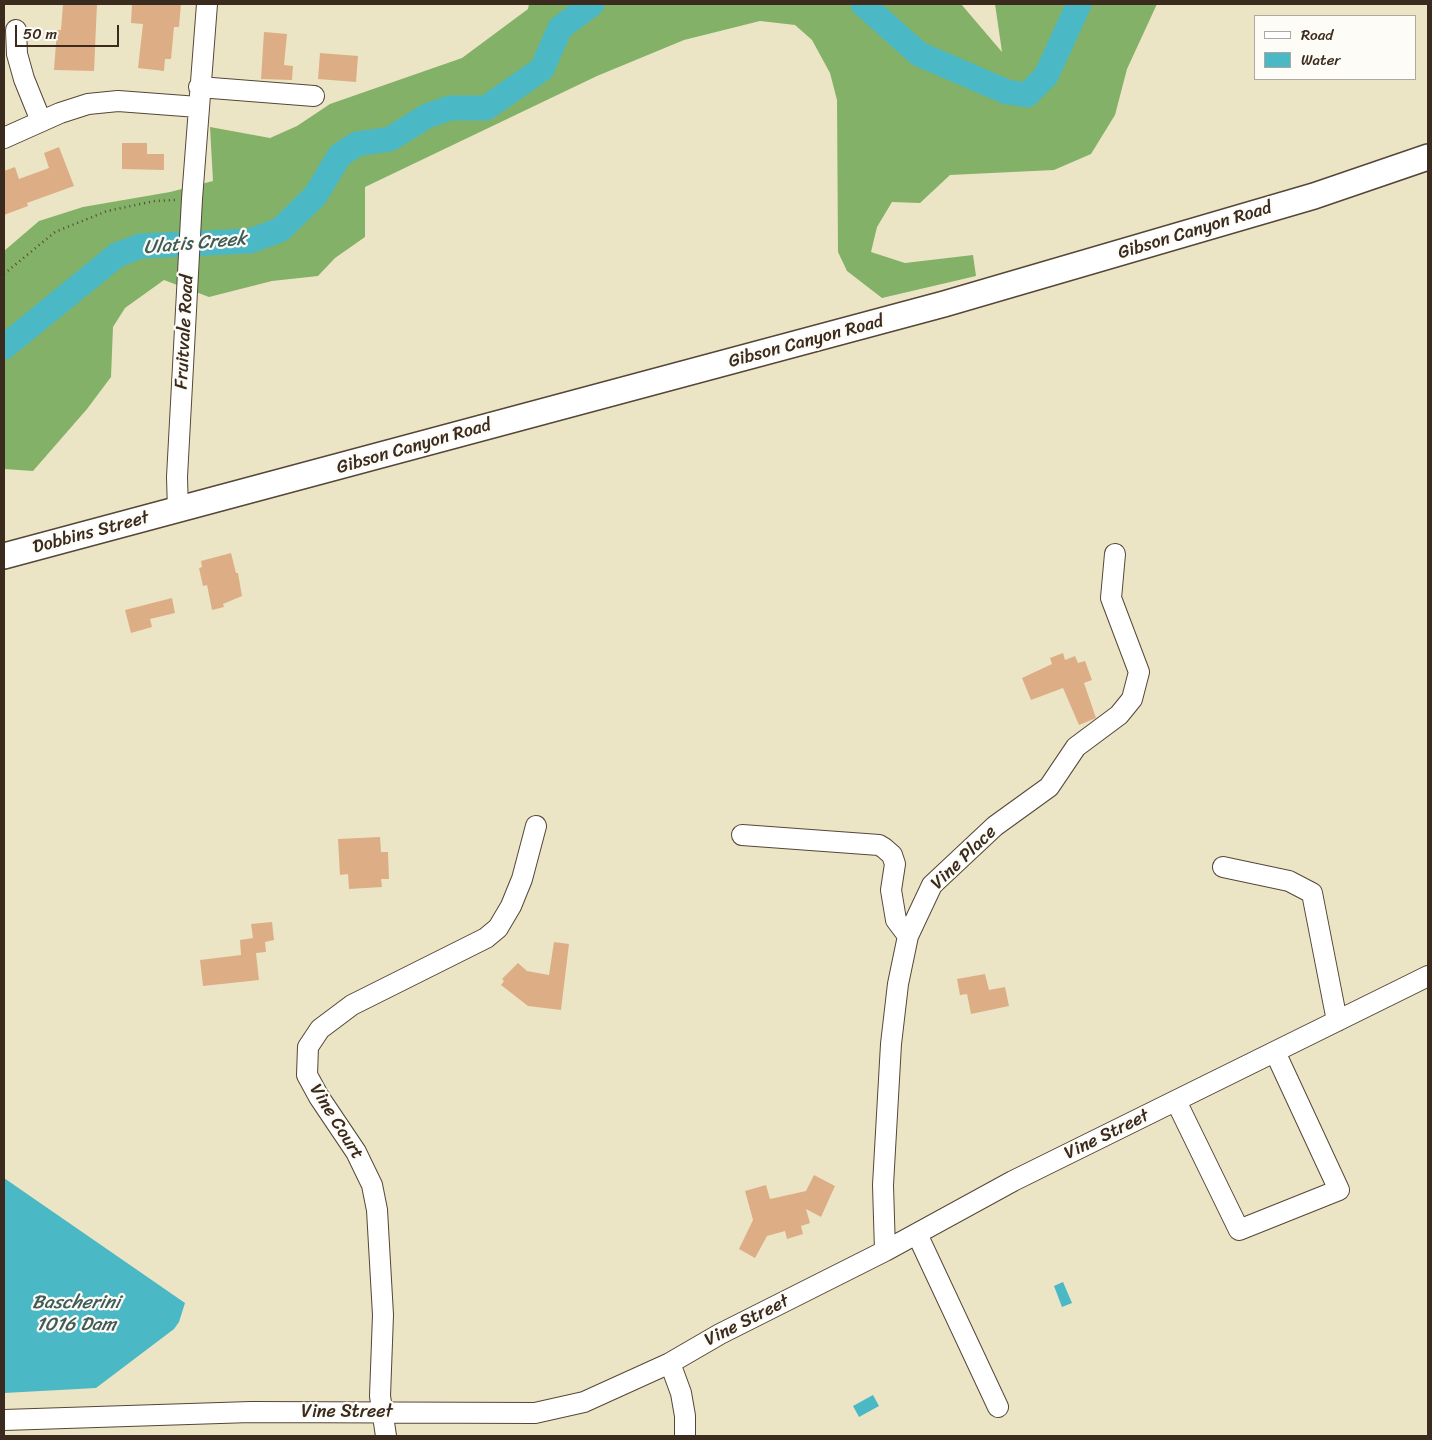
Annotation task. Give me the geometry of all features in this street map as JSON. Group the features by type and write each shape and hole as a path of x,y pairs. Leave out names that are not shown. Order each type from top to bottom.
{"main road":[{"name":"Gibson Canyon Road","path":"178,511 830,336 1018,283 1314,196 1428,157"},
{"name":"Dobbins Street","path":"4,556 178,511"}],"street":[{"name":"Fruitvale Road","path":"178,511 177,477 188,272 199,87 207,4"},
{"path":"16,30 17,54 24,79 41,121"},
{"path":"199,87 314,96"},
{"path":"4,138 41,121 88,104 118,101 198,107"},
{"name":"Vine Place","path":"885,1251 882,1185 891,1044 898,984 908,936 932,885 995,826 1049,787 1076,747 1118,716 1132,699 1139,672 1111,598 1115,554"},
{"name":"Vine Court","path":"386,1436 380,1396 384,1315 377,1210 372,1185 356,1152 319,1097 307,1075 308,1047 320,1029 352,1005 486,938 498,928 511,906 518,888 536,826"},
{"path":"742,835 879,845 884,848 892,855 895,864 891,890 896,920 908,936"},
{"path":"1222,867 1289,881 1312,893 1337,1021"},
{"name":"Vine Street","path":"4,1420 134,1414 383,1412 535,1414 584,1402 670,1363 720,1334 885,1251 1013,1181 1428,976"},
{"path":"1176,1101 1239,1230 1338,1190 1275,1052"},
{"path":"917,1234 998,1407"},
{"path":"670,1363 681,1393 685,1416 685,1436"}],"path":[{"path":"4,274 55,232 107,211 155,201 192,207"}],"green space":[{"path":"529,4 961,4 1002,52 995,4 1157,4 1127,69 1115,115 1091,154 1054,170 950,175 920,203 892,202 877,227 871,252 905,263 973,255 976,276 882,298 847,271 838,252 837,100 830,73 812,40 795,25 760,21 684,40 597,76 365,187 365,237 335,258 318,276 272,281 209,297 164,280 125,308 113,327 111,377 87,409 33,471 4,469 4,251 39,221 83,207 170,192 213,181 210,127 270,138 297,126 330,104 462,58 528,9"}],"water":[{"name":"Bascherini 1016 Dam","path":"4,1178 185,1303 179,1322 174,1329 96,1388 4,1393"},
{"path":"1063,1282 1072,1303 1062,1307 1054,1286"},
{"path":"873,1395 879,1406 859,1417 853,1406"}],"building":[{"path":"63,4 97,4 94,71 54,70 57,30 61,30"},
{"path":"132,4 181,4 179,27 174,27 171,59 165,59 164,71 138,68 143,24 131,23"},
{"path":"264,32 287,34 284,65 293,66 292,80 261,79"},
{"path":"320,53 358,56 356,82 318,79"},
{"path":"122,143 147,143 147,154 164,154 164,170 122,169"},
{"path":"59,147 74,186 27,203 28,206 4,215 4,171 15,167 19,179 49,168 44,153"},
{"path":"231,553 236,573 238,573 242,596 223,604 224,607 212,610 207,585 203,586 199,568 202,567 201,561"},
{"path":"172,598 175,613 150,619 152,627 131,633 125,610"},
{"path":"1063,653 1065,660 1075,656 1078,663 1085,661 1092,680 1084,683 1096,718 1079,725 1063,688 1031,700 1022,678 1052,664 1050,658"},
{"path":"380,837 381,852 388,852 389,879 381,879 382,887 349,889 348,874 340,875 338,839"},
{"path":"272,922 274,940 265,942 266,952 256,953 259,980 203,986 200,960 241,955 240,940 253,938 251,924"},
{"path":"554,942 569,944 561,1010 528,1006 501,985 504,981 502,979 518,963 527,971 549,975"},
{"path":"985,974 989,990 1005,987 1009,1006 971,1014 967,994 960,995 957,979"},
{"path":"814,1175 835,1186 821,1217 806,1209 810,1223 801,1226 803,1234 787,1239 785,1231 767,1236 755,1258 739,1249 753,1220 745,1191 766,1185 770,1199 806,1191"}],"waterway":[{"name":"Ulatis Creek","path":"4,347 117,255 141,246 250,241 280,230 315,196 340,155 357,144 390,139 427,116 450,108 486,108 542,69 560,28 592,4"},
{"name":"Ulatis Creek","path":"863,4 919,54 1007,92 1027,95 1046,76 1079,4"}]}
